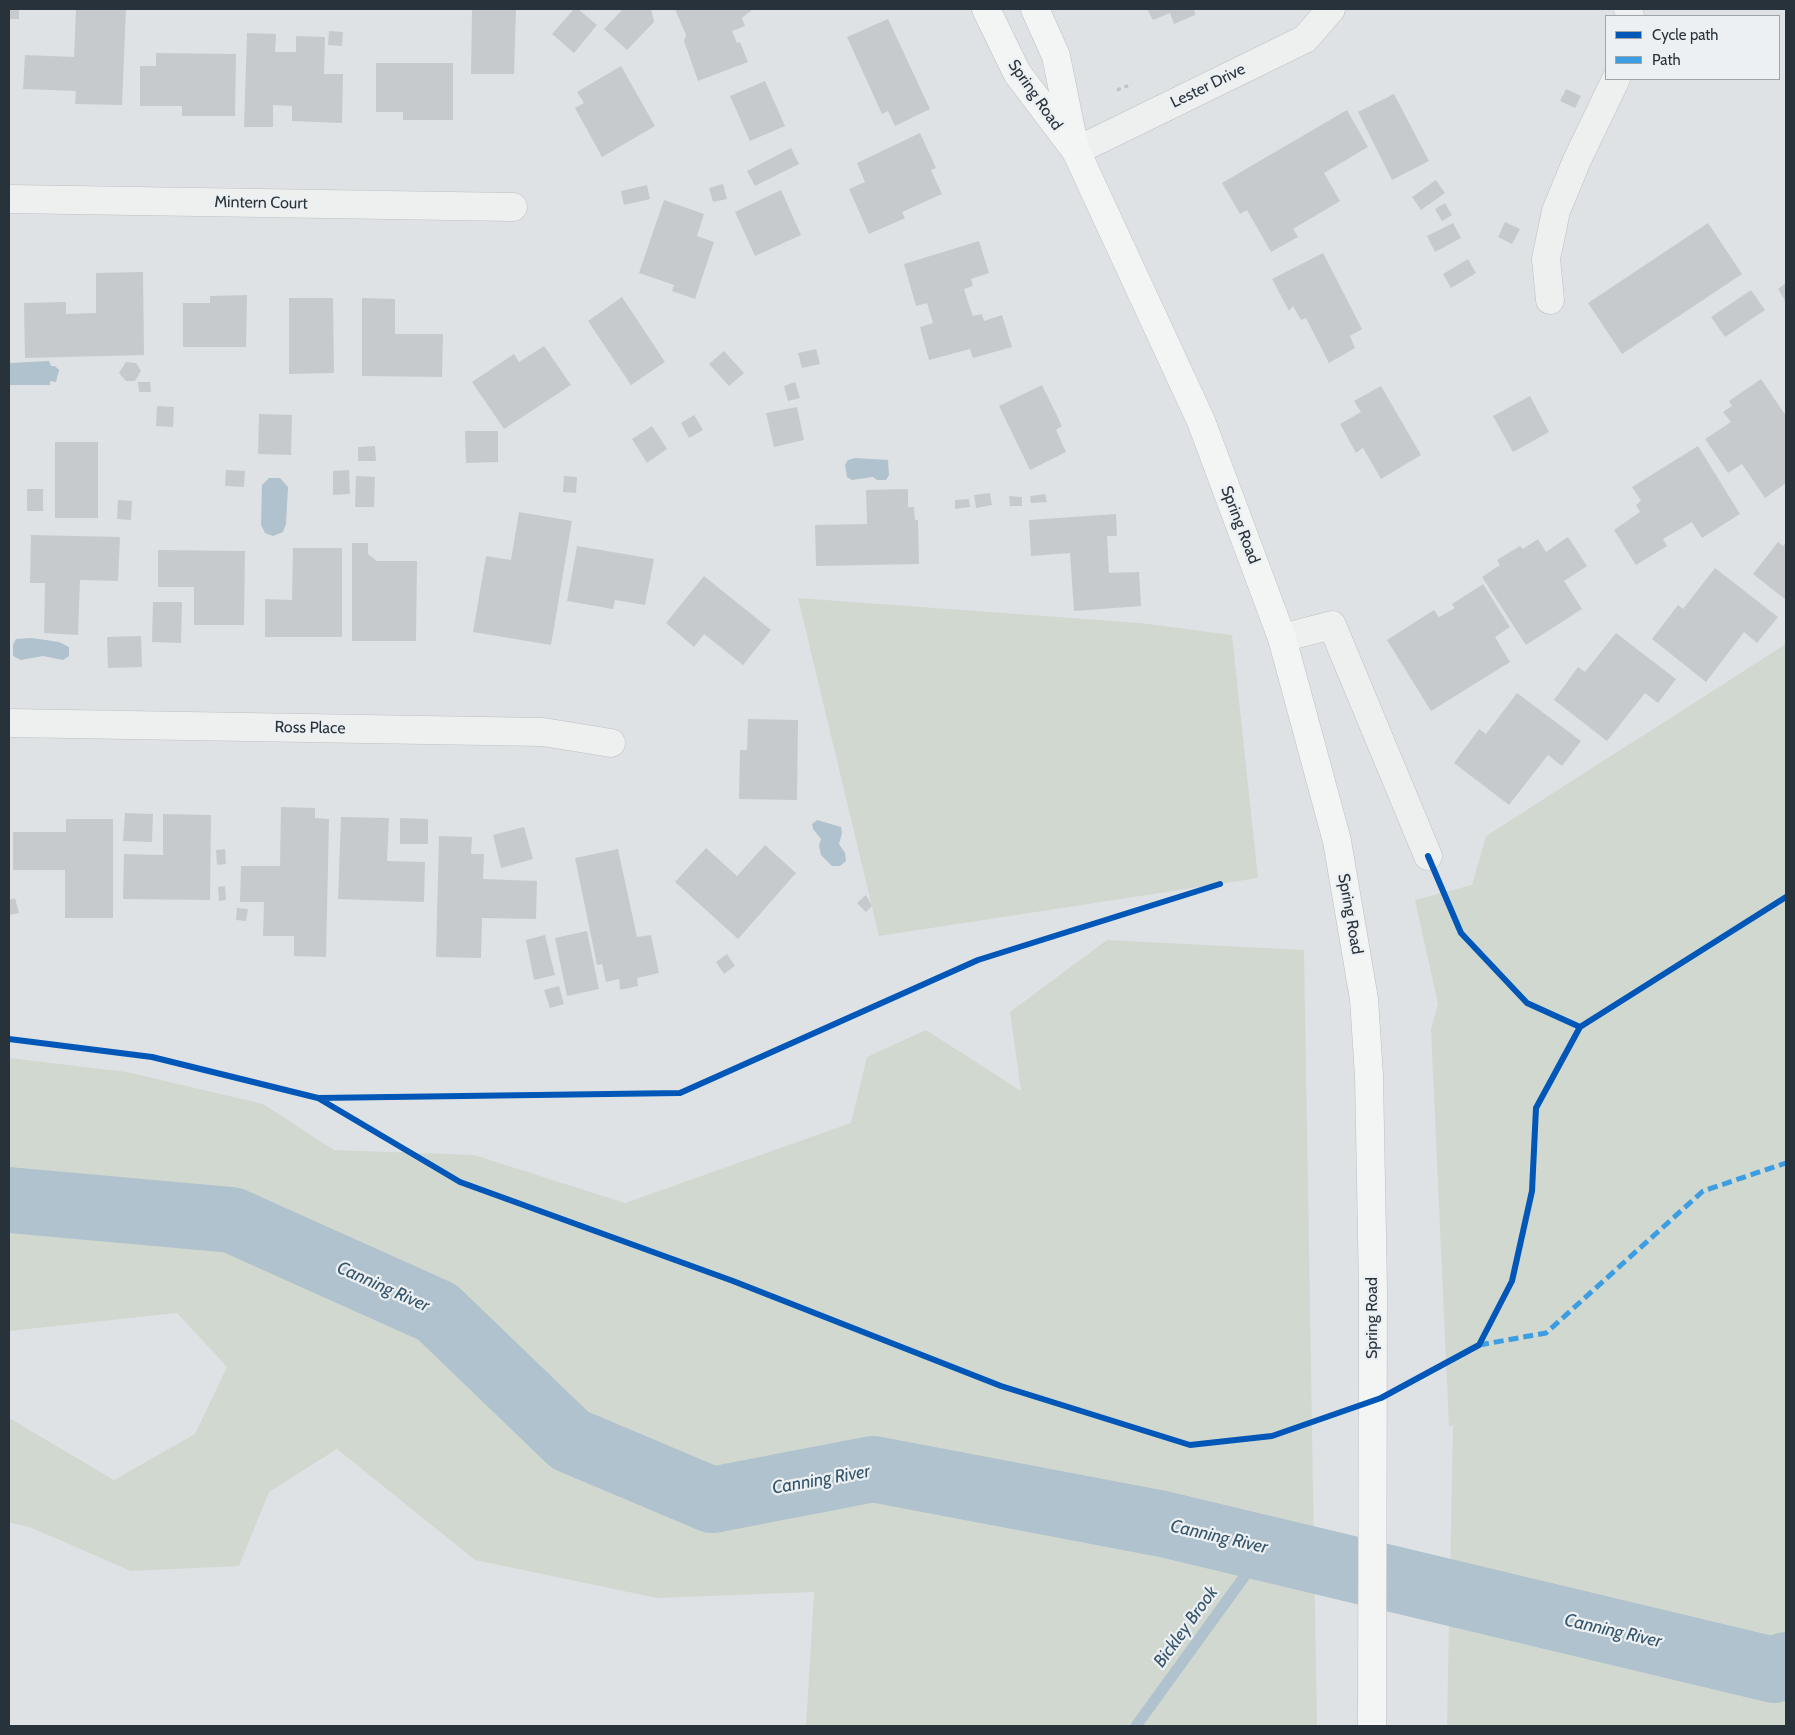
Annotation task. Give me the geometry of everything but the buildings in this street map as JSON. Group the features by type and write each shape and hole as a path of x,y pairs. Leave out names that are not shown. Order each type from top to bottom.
{"main road":[{"name":"Spring Road","path":"986,9 1016,73 1076,151 1201,421 1282,638 1337,841 1364,999 1369,1076 1372,1289 1372,1726"},
{"name":"Spring Road","path":"1035,9 1056,56 1076,151"}],"street":[{"name":"Lester Drive","path":"1076,151 1305,38 1331,9"},
{"path":"1550,300 1546,259 1556,210 1577,160 1616,80"},
{"name":"Mintern Court","path":"9,199 513,207"},
{"path":"1282,638 1332,625 1428,856"},
{"name":"Ross Place","path":"9,723 543,732 611,743"}],"shaded area":[{"path":"798,598 1140,623 1232,635 1258,878 879,936"},
{"path":"1786,644 1786,1726 1447,1726 1453,1425 1449,1427 1431,1029 1438,1004 1415,900 1472,885 1486,836"},
{"path":"1107,940 1304,950 1317,1726 806,1726 814,1592 657,1598 475,1560 337,1449 269,1492 239,1566 131,1571 32,1528 9,1522 9,1418 114,1480 195,1434 227,1367 177,1313 9,1331 9,1058 127,1072 263,1104 334,1150 474,1155 625,1203 851,1123 867,1057 926,1030 1021,1091 1010,1012"}],"water":[{"path":"49,361 51,366 55,366 59,370 56,382 50,381 50,385 10,385 10,363"},
{"path":"855,458 888,460 889,475 886,480 877,480 873,477 852,480 847,477 845,465 848,460"},
{"path":"269,478 280,478 288,487 286,524 283,532 273,536 265,533 261,525 262,485"},
{"path":"32,638 59,642 69,647 69,656 63,660 43,656 21,660 13,656 13,645 16,639"},
{"path":"817,820 841,827 842,833 839,844 845,853 846,861 840,866 832,866 821,855 819,846 821,839 813,829 812,824"}],"waterway":[{"name":"Canning River","path":"9,1200 232,1220 437,1312 570,1440 712,1500 873,1469 1163,1524 1774,1670 1786,1665"},
{"name":"Bickley Brook","path":"1136,1726 1265,1548"}],"marked path":[{"path":"1479,1345 1546,1333 1703,1191 1786,1163"}],"cycle path":[{"path":"1428,856 1461,933 1527,1003 1580,1027"},
{"path":"318,1098 680,1093 978,960 1220,884"},
{"path":"9,1039 152,1057 318,1098 460,1182 733,1281 1001,1386 1190,1445 1272,1436 1381,1398 1479,1345 1512,1281 1532,1191 1536,1108 1580,1027 1786,897"}]}
